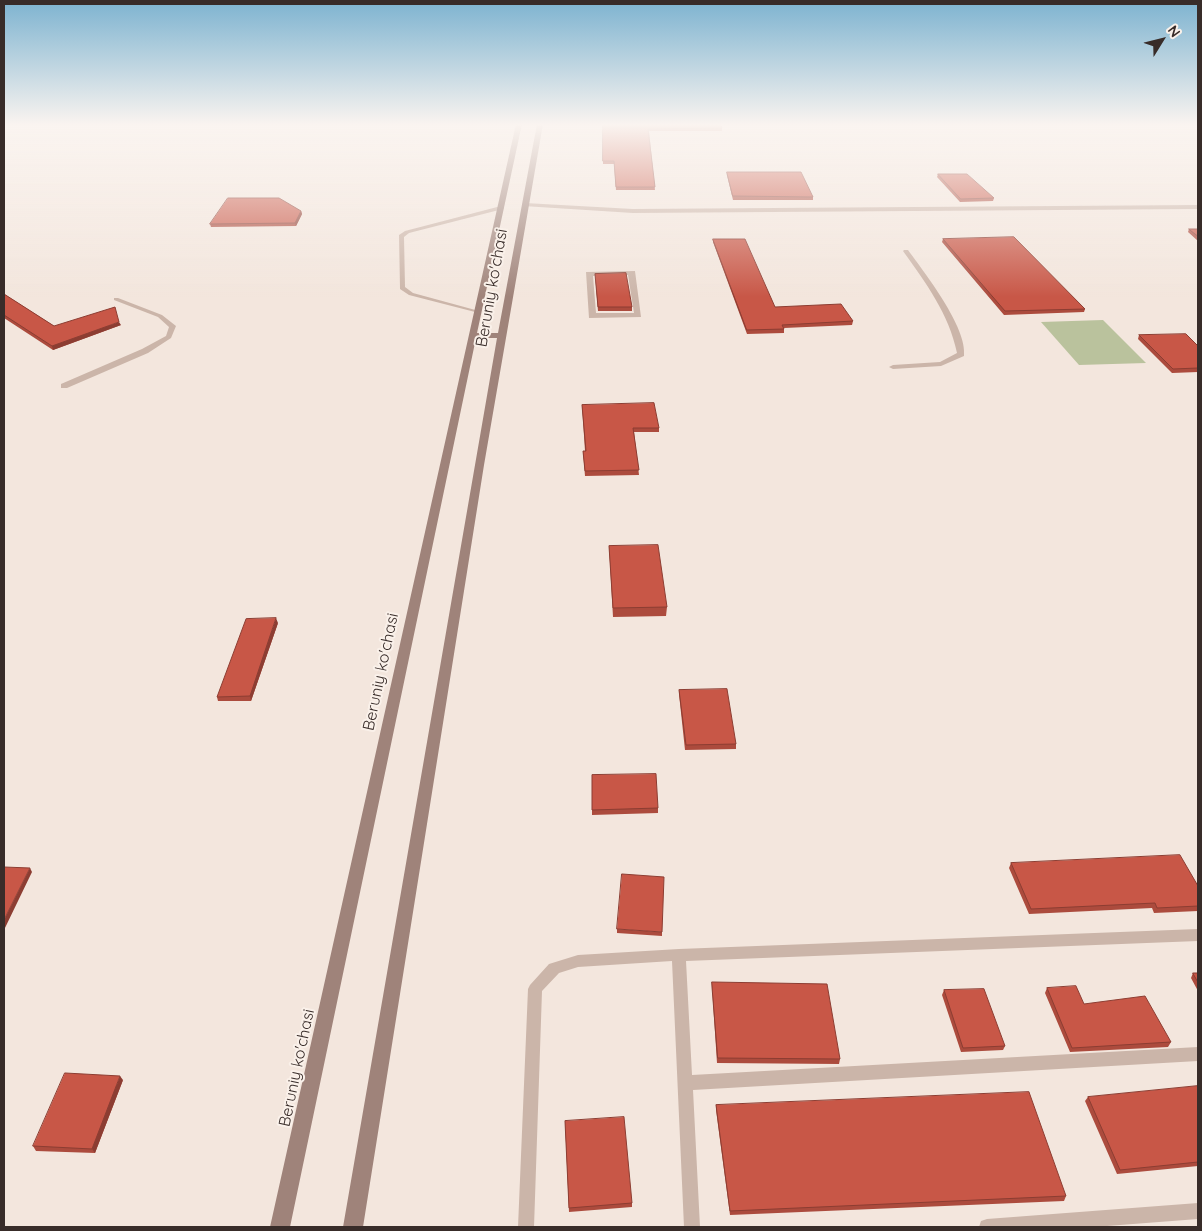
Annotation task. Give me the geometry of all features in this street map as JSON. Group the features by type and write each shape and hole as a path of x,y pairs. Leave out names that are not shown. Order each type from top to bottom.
{"main road":[{"name":"Beruniy ko'chasi","path":"280,1227 507,181"},
{"name":"Beruniy ko'chasi","path":"353,1227 501,335 529,181"},
{"path":"472,336 501,335"}],"street":[{"path":"525,204 633,211 1198,207"},
{"path":"632,273 638,315 592,316 589,274 632,273"}],"lane":[{"path":"477,312 412,294 402,288 401,236 406,232 501,208"},
{"path":"893,367 942,364 961,354 959,337 937,296 906,251"},
{"path":"64,386 145,351 169,337 173,326 160,316 116,299"},
{"path":"526,1227 535,989 554,968 578,961 679,955 1198,936"},
{"path":"679,955 692,1227"},
{"path":"685,1082 1198,1054"},
{"path":"987,1227 1198,1212"}],"green space":[{"path":"1103,320 1146,363 1079,365 1041,322"}],"building":[{"path":"616,181 654,181 655,187 616,187"},
{"path":"729,181 806,181 813,197 733,196"},
{"path":"945,181 975,181 994,198 961,199"},
{"path":"228,198 279,198 301,211 295,223 210,224"},
{"path":"1189,229 1198,229 1198,236"},
{"path":"1014,237 1085,309 1005,311 943,239"},
{"path":"713,239 745,239 775,307 841,304 853,321 782,325 784,329 747,330"},
{"path":"626,273 632,307 598,307 595,274"},
{"path":"4,294 54,326 115,307 119,322 52,346 4,315"},
{"path":"1186,334 1198,346 1198,368 1173,369 1139,335"},
{"path":"654,403 659,428 633,428 639,470 585,471 583,451 586,451 582,405"},
{"path":"658,545 667,607 613,608 609,546"},
{"path":"276,618 250,696 217,697 246,619"},
{"path":"727,689 736,744 686,745 679,690"},
{"path":"656,774 658,808 592,810 592,775"},
{"path":"1180,855 1198,886 1198,906 1157,908 1155,903 1031,909 1011,863"},
{"path":"4,867 30,868 4,920"},
{"path":"622,874 664,877 662,932 617,929"},
{"path":"1193,973 1198,973 1198,982"},
{"path":"712,982 827,984 840,1059 718,1058"},
{"path":"1076,986 1084,1004 1145,996 1171,1042 1072,1048 1047,988"},
{"path":"984,989 1005,1046 963,1048 944,990"},
{"path":"65,1073 120,1076 92,1149 33,1146"},
{"path":"1198,1086 1198,1162 1120,1170 1088,1097"},
{"path":"1029,1092 1066,1196 730,1211 716,1105"},
{"path":"624,1117 632,1203 569,1208 565,1121"}]}
